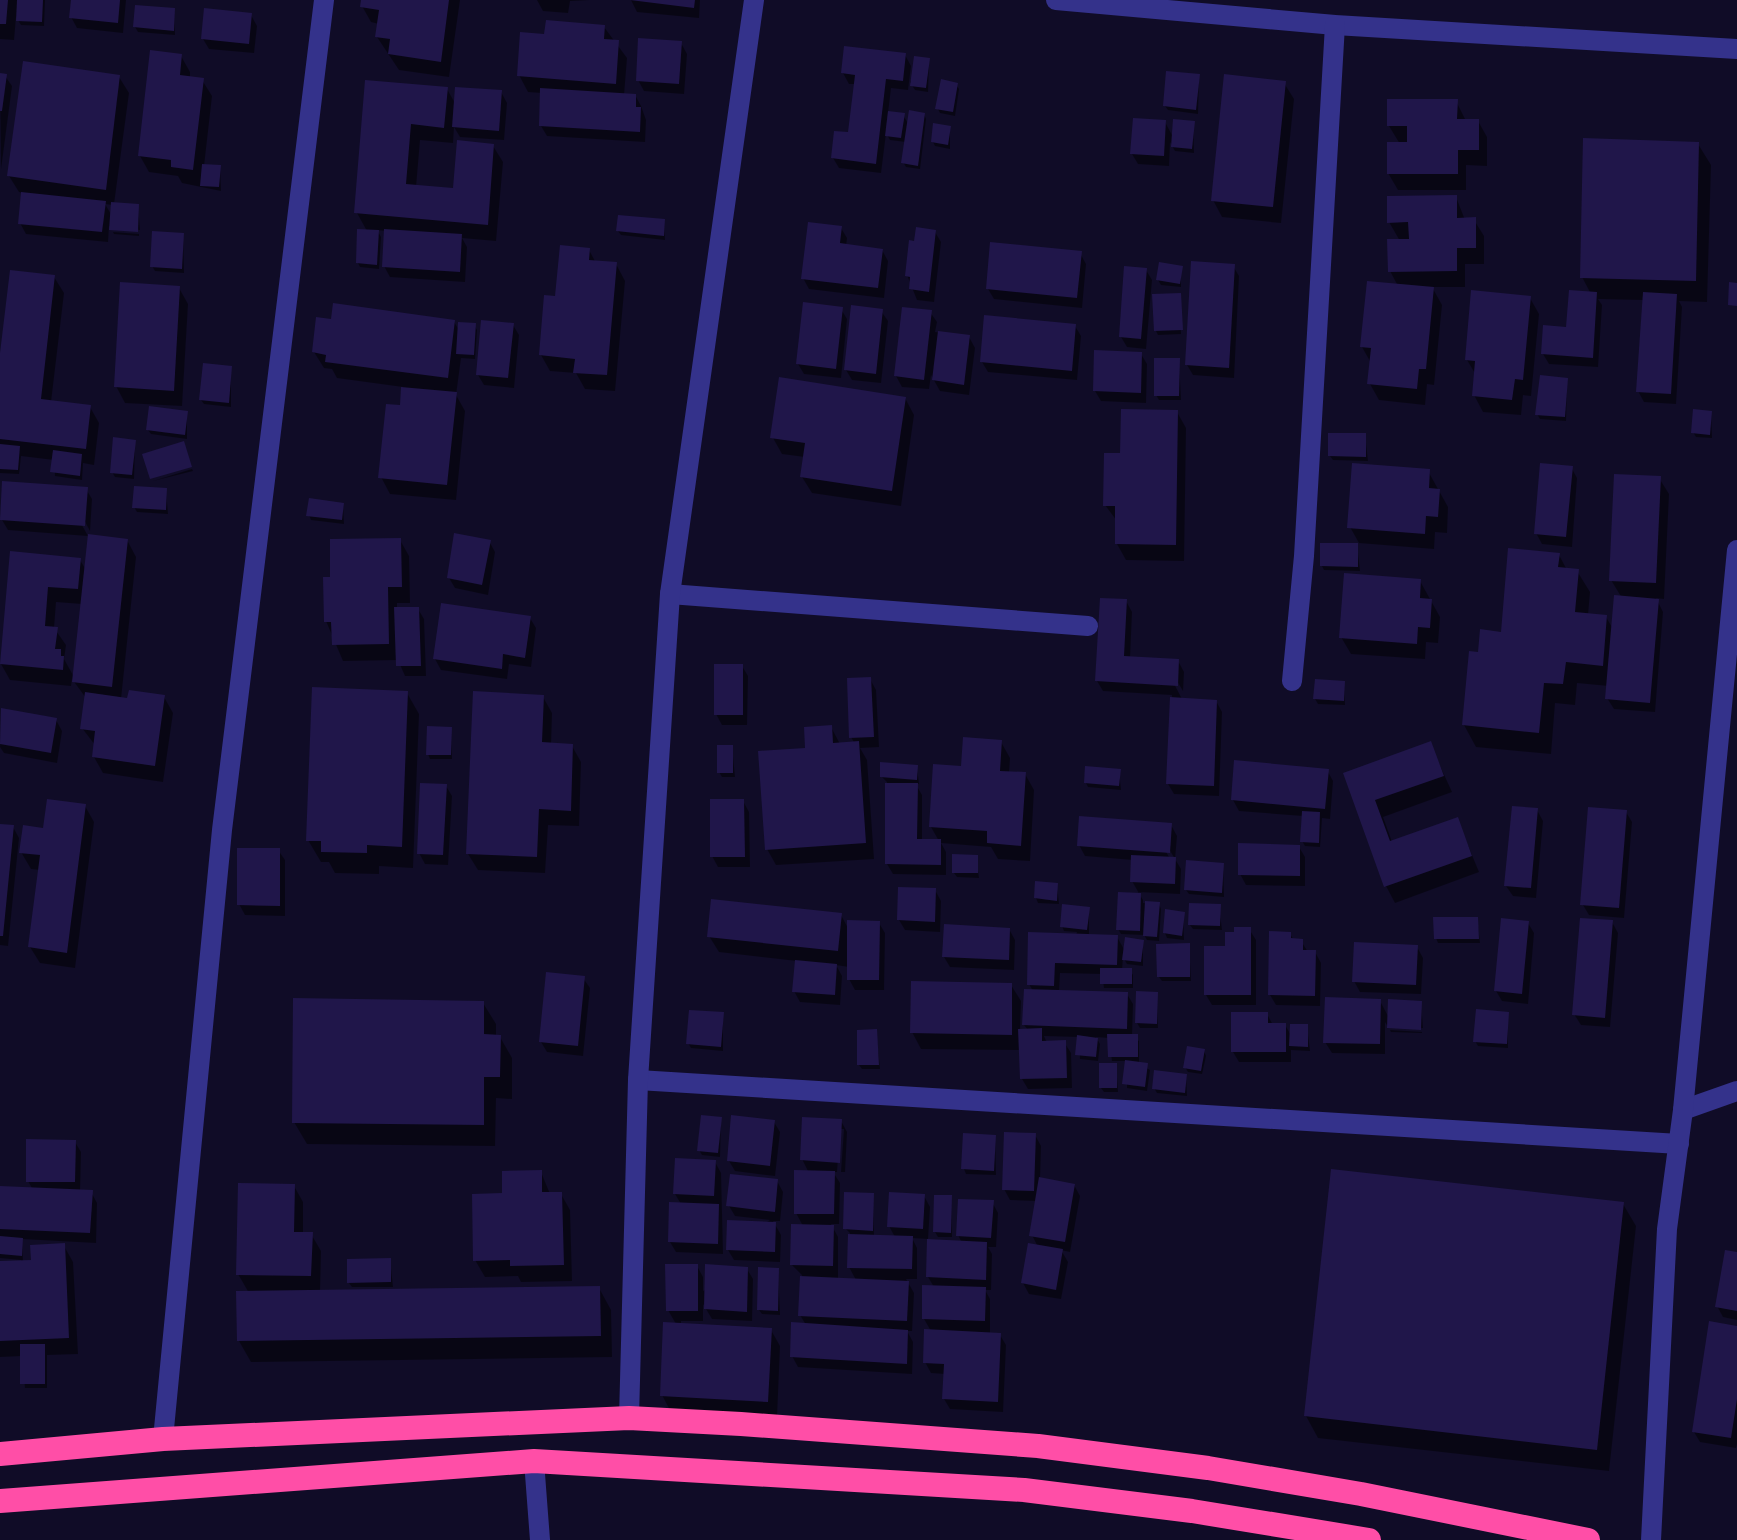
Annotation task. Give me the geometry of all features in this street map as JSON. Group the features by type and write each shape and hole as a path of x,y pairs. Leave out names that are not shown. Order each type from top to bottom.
{"highway":[{"path":"0,1454 163,1439 629,1418 879,1432 1038,1446 1300,1484 1588,1540"},
{"path":"0,1501 534,1461 1024,1490 1192,1511 1369,1540"}],"street":[{"path":"163,1439 222,830 324,0"},
{"path":"629,1418 638,1080 670,594 754,0"},
{"path":"1056,0 1335,25 1737,49"},
{"path":"1292,681 1304,556 1335,25"},
{"path":"1651,1540 1667,1229 1683,1110 1737,550"},
{"path":"670,594 1088,626"},
{"path":"638,1080 1679,1144"},
{"path":"1683,1110 1737,1091"},
{"path":"534,1461 540,1540"}],"building":[{"path":"0,0 8,0 6,24 0,24"},
{"path":"17,0 43,0 42,22 16,21"},
{"path":"71,0 120,0 118,23 69,18"},
{"path":"361,0 449,0 441,62 388,54 390,39 375,37 379,10 360,7"},
{"path":"630,0 695,0 694,8"},
{"path":"135,5 175,8 174,31 133,27"},
{"path":"204,8 252,13 249,44 201,39"},
{"path":"546,20 605,25 604,39 619,40 616,84 517,76 520,32 544,34"},
{"path":"638,38 682,41 679,84 636,81"},
{"path":"844,46 906,53 903,81 886,79 876,164 831,158 834,131 848,132 855,75 841,73"},
{"path":"150,50 182,54 180,75 204,78 193,170 171,167 171,160 138,156"},
{"path":"914,56 930,58 926,88 910,86"},
{"path":"23,61 120,75 106,190 7,176"},
{"path":"1166,71 1200,74 1196,110 1163,106"},
{"path":"0,73 7,74 2,111 0,111"},
{"path":"1224,74 1286,81 1273,207 1211,201"},
{"path":"941,79 958,83 953,112 935,109"},
{"path":"365,80 448,87 444,128 411,124 406,184 453,188 457,140 494,144 488,225 354,213"},
{"path":"455,87 502,90 499,131 452,127"},
{"path":"540,88 636,94 636,107 641,107 640,132 539,126"},
{"path":"1387,99 1458,99 1457,119 1479,119 1479,150 1458,150 1458,174 1387,174 1387,142 1407,142 1407,126 1387,126"},
{"path":"909,110 925,113 918,166 901,163"},
{"path":"888,111 905,113 901,138 885,136"},
{"path":"1133,118 1166,120 1164,156 1130,154"},
{"path":"1173,119 1195,121 1192,149 1171,147"},
{"path":"933,123 951,126 948,145 931,142"},
{"path":"1583,138 1699,142 1696,281 1580,278"},
{"path":"202,164 221,165 219,187 200,186"},
{"path":"21,192 106,201 102,232 18,224"},
{"path":"1457,195 1457,218 1476,217 1476,248 1457,248 1457,271 1388,272 1387,239 1409,239 1408,222 1387,223 1387,196"},
{"path":"111,202 139,204 138,232 109,230"},
{"path":"618,215 665,219 664,236 616,231"},
{"path":"808,222 842,226 840,243 883,249 878,288 801,279"},
{"path":"916,227 936,230 929,292 909,289 910,277 905,276 909,240 914,241"},
{"path":"357,229 379,230 377,265 356,263"},
{"path":"384,229 462,234 460,272 382,267"},
{"path":"152,231 184,233 182,269 150,267"},
{"path":"990,242 1082,251 1077,298 986,289"},
{"path":"560,245 590,248 589,260 617,262 607,375 573,373 575,359 539,355 544,295 555,296"},
{"path":"1191,261 1235,264 1229,368 1185,365"},
{"path":"1159,262 1183,266 1180,284 1156,280"},
{"path":"1124,266 1147,268 1141,339 1119,337"},
{"path":"10,270 55,275 41,399 91,405 86,449 0,439 0,353"},
{"path":"1367,281 1434,287 1426,369 1419,369 1417,389 1367,384 1371,348 1360,347"},
{"path":"120,282 180,286 174,391 114,387"},
{"path":"1729,282 1737,283 1737,306 1728,305"},
{"path":"1471,290 1531,296 1523,380 1515,379 1512,400 1472,396 1475,361 1465,360"},
{"path":"1569,290 1597,292 1593,358 1541,354 1543,325 1566,327"},
{"path":"1643,292 1677,294 1671,394 1636,392"},
{"path":"1181,293 1183,330 1154,331 1152,294"},
{"path":"803,302 843,307 836,369 796,364"},
{"path":"333,303 455,320 448,378 325,362 326,355 312,352 316,317 331,319"},
{"path":"851,305 883,309 876,374 844,370"},
{"path":"902,307 932,310 924,380 894,376"},
{"path":"984,315 1076,324 1072,371 980,362"},
{"path":"481,320 514,323 508,378 476,375"},
{"path":"458,322 476,323 474,355 456,354"},
{"path":"938,331 970,335 964,385 932,380"},
{"path":"1094,350 1142,352 1141,393 1093,391"},
{"path":"1154,358 1180,358 1179,396 1154,396"},
{"path":"203,363 232,366 229,403 199,400"},
{"path":"1540,375 1568,378 1565,417 1535,415"},
{"path":"779,377 906,397 892,491 800,477 805,443 770,438"},
{"path":"401,387 457,392 447,485 378,478 386,404 400,405"},
{"path":"149,406 188,411 185,435 146,430"},
{"path":"1121,409 1178,410 1176,545 1115,544 1115,506 1103,506 1104,453 1120,453"},
{"path":"1693,409 1712,411 1710,435 1691,433"},
{"path":"1328,433 1366,433 1366,457 1328,456"},
{"path":"113,437 136,440 132,475 110,473"},
{"path":"184,441 192,467 150,479 142,454"},
{"path":"0,444 20,446 18,470 0,469"},
{"path":"53,450 82,454 80,476 50,472"},
{"path":"1352,463 1430,469 1429,488 1440,489 1438,517 1426,516 1425,534 1347,528"},
{"path":"1540,463 1573,466 1566,537 1534,534"},
{"path":"1614,474 1661,476 1656,583 1609,581"},
{"path":"2,481 88,487 85,526 0,520"},
{"path":"134,486 167,488 166,510 132,508"},
{"path":"309,498 344,503 342,520 306,516"},
{"path":"454,533 491,540 482,585 447,578"},
{"path":"88,534 128,539 112,687 72,682"},
{"path":"401,538 402,587 388,587 389,644 332,645 331,622 324,622 323,577 330,577 330,539"},
{"path":"1320,543 1358,543 1358,567 1320,566"},
{"path":"1508,548 1560,553 1558,567 1579,569 1575,612 1607,615 1603,666 1566,662 1563,684 1544,683 1539,733 1462,725 1469,651 1478,652 1480,629 1501,632"},
{"path":"10,551 81,558 78,589 48,587 45,626 58,627 55,649 61,649 61,656 64,656 63,670 0,664"},
{"path":"1344,573 1421,579 1420,598 1432,599 1430,628 1418,627 1417,644 1339,638"},
{"path":"1614,595 1659,599 1650,703 1605,699"},
{"path":"1100,598 1127,599 1124,656 1179,659 1178,686 1095,681"},
{"path":"441,603 531,616 525,658 503,654 502,669 433,659"},
{"path":"394,607 419,607 421,666 396,666"},
{"path":"714,664 743,664 743,715 714,715"},
{"path":"871,677 874,737 849,738 847,678"},
{"path":"1315,679 1345,681 1344,701 1313,699"},
{"path":"312,687 408,691 402,847 367,845 367,853 321,852 321,841 306,841"},
{"path":"129,690 165,695 155,766 92,757 95,731 80,729 85,692 127,698"},
{"path":"473,691 544,695 542,742 573,744 571,811 539,809 537,857 466,854"},
{"path":"1170,697 1217,700 1214,786 1166,784"},
{"path":"1,708 57,718 51,753 0,744"},
{"path":"832,725 833,743 859,741 866,843 765,850 758,751 805,748 804,727"},
{"path":"427,726 452,727 451,755 426,755"},
{"path":"963,737 1002,740 1000,771 1026,772 1021,846 987,843 987,831 929,827 933,764 961,766"},
{"path":"1431,741 1444,776 1375,800 1390,841 1458,817 1472,856 1384,887 1343,773"},
{"path":"717,745 733,745 733,773 717,773"},
{"path":"1234,760 1329,769 1325,809 1231,800"},
{"path":"880,762 918,765 917,780 880,777"},
{"path":"1085,766 1121,769 1119,786 1084,783"},
{"path":"420,783 447,784 443,855 417,854"},
{"path":"885,783 918,783 917,839 941,839 941,865 885,864"},
{"path":"47,799 86,804 67,953 28,947 40,855 19,853 23,825 43,828"},
{"path":"710,799 744,799 745,857 710,857"},
{"path":"1512,806 1538,808 1531,888 1504,886"},
{"path":"1588,807 1627,810 1619,908 1580,905"},
{"path":"1302,811 1320,812 1319,843 1300,842"},
{"path":"1079,816 1172,823 1170,853 1077,846"},
{"path":"0,824 14,825 3,936 0,936"},
{"path":"1238,843 1300,845 1300,876 1238,875"},
{"path":"237,848 280,848 280,906 237,905"},
{"path":"952,854 978,855 978,873 952,873"},
{"path":"1131,855 1176,857 1175,884 1130,882"},
{"path":"1186,860 1224,863 1222,893 1184,890"},
{"path":"1035,881 1058,883 1057,901 1034,898"},
{"path":"898,887 936,888 935,922 897,920"},
{"path":"1118,892 1141,893 1140,931 1116,930"},
{"path":"711,899 842,913 838,951 707,937"},
{"path":"1145,901 1160,902 1157,937 1143,936"},
{"path":"1189,903 1221,904 1220,926 1188,925"},
{"path":"1062,904 1090,907 1087,930 1060,927"},
{"path":"1165,909 1185,912 1182,936 1163,933"},
{"path":"1433,917 1478,917 1479,939 1434,939"},
{"path":"1501,918 1529,921 1522,994 1494,991"},
{"path":"1580,918 1613,920 1605,1018 1572,1015"},
{"path":"847,920 880,921 879,980 847,980"},
{"path":"944,924 1010,928 1009,960 942,957"},
{"path":"1234,927 1251,927 1251,995 1204,995 1204,946 1225,946 1225,932 1234,932"},
{"path":"1269,931 1291,932 1291,938 1303,939 1303,950 1316,950 1315,996 1268,995"},
{"path":"1028,932 1118,935 1117,965 1055,963 1054,986 1027,985"},
{"path":"1125,937 1144,940 1141,962 1122,960"},
{"path":"1354,942 1418,945 1416,985 1352,982"},
{"path":"1190,943 1190,977 1157,977 1156,944"},
{"path":"795,960 837,964 835,995 792,992"},
{"path":"1100,968 1132,968 1132,984 1100,984"},
{"path":"546,972 585,976 578,1046 539,1042"},
{"path":"911,981 1012,983 1012,1035 910,1033"},
{"path":"1024,989 1128,992 1127,1029 1022,1025"},
{"path":"1136,991 1158,992 1157,1024 1135,1023"},
{"path":"1325,997 1381,999 1380,1044 1323,1043"},
{"path":"293,998 484,1001 484,1034 501,1035 500,1077 484,1077 484,1125 292,1123"},
{"path":"1388,999 1422,1001 1421,1030 1387,1028"},
{"path":"1476,1009 1509,1012 1507,1044 1473,1042"},
{"path":"689,1010 724,1012 721,1047 686,1044"},
{"path":"1231,1012 1268,1012 1268,1023 1286,1023 1286,1052 1231,1052"},
{"path":"1290,1024 1308,1024 1308,1047 1289,1046"},
{"path":"1042,1028 1042,1041 1066,1040 1067,1078 1020,1079 1018,1029"},
{"path":"877,1029 879,1065 857,1065 857,1030"},
{"path":"1107,1034 1138,1034 1138,1057 1108,1057"},
{"path":"1077,1035 1098,1038 1096,1057 1075,1055"},
{"path":"1187,1046 1205,1049 1201,1071 1183,1068"},
{"path":"1125,1060 1148,1063 1145,1087 1122,1084"},
{"path":"1099,1063 1117,1063 1117,1088 1099,1088"},
{"path":"1154,1070 1187,1074 1185,1093 1152,1089"},
{"path":"701,1115 722,1117 718,1153 697,1151"},
{"path":"731,1115 775,1120 770,1166 727,1161"},
{"path":"802,1117 842,1119 840,1163 800,1160"},
{"path":"1004,1132 1036,1133 1034,1191 1002,1190"},
{"path":"963,1133 996,1135 994,1171 961,1169"},
{"path":"26,1139 76,1140 75,1182 26,1182"},
{"path":"675,1158 716,1160 714,1196 673,1194"},
{"path":"1331,1169 1624,1202 1597,1450 1304,1416"},
{"path":"542,1170 542,1192 562,1192 564,1265 510,1266 510,1260 473,1261 472,1194 502,1193 502,1171"},
{"path":"794,1170 835,1171 834,1214 794,1214"},
{"path":"730,1174 778,1179 775,1212 726,1206"},
{"path":"1039,1177 1075,1184 1065,1242 1029,1236"},
{"path":"238,1183 295,1184 294,1232 313,1232 311,1276 236,1275"},
{"path":"0,1186 93,1190 90,1233 0,1229"},
{"path":"844,1192 874,1193 873,1231 843,1229"},
{"path":"889,1192 925,1194 923,1229 887,1227"},
{"path":"934,1195 952,1195 951,1233 933,1232"},
{"path":"958,1199 994,1200 991,1238 956,1236"},
{"path":"669,1202 719,1204 718,1244 668,1242"},
{"path":"727,1220 776,1222 775,1252 726,1250"},
{"path":"791,1224 834,1225 833,1266 790,1265"},
{"path":"848,1234 913,1236 912,1269 847,1268"},
{"path":"0,1236 23,1238 22,1256 0,1254"},
{"path":"927,1239 987,1242 986,1280 926,1277"},
{"path":"65,1243 69,1338 0,1341 0,1261 31,1260 30,1245"},
{"path":"1028,1243 1063,1249 1056,1290 1021,1283"},
{"path":"1725,1250 1737,1252 1737,1311 1715,1307"},
{"path":"391,1258 391,1282 347,1283 347,1259"},
{"path":"665,1264 698,1264 698,1311 666,1311"},
{"path":"705,1264 748,1267 747,1312 704,1309"},
{"path":"758,1267 779,1268 778,1311 757,1310"},
{"path":"800,1276 909,1281 907,1321 798,1316"},
{"path":"922,1285 986,1287 985,1321 922,1319"},
{"path":"600,1286 601,1336 237,1341 236,1291"},
{"path":"1709,1321 1737,1326 1737,1399 1731,1438 1692,1432"},
{"path":"663,1322 772,1328 768,1402 660,1396"},
{"path":"791,1322 908,1330 907,1364 790,1357"},
{"path":"924,1329 1001,1333 998,1402 942,1399 944,1364 923,1363"},
{"path":"20,1344 45,1344 45,1384 20,1384"}]}
